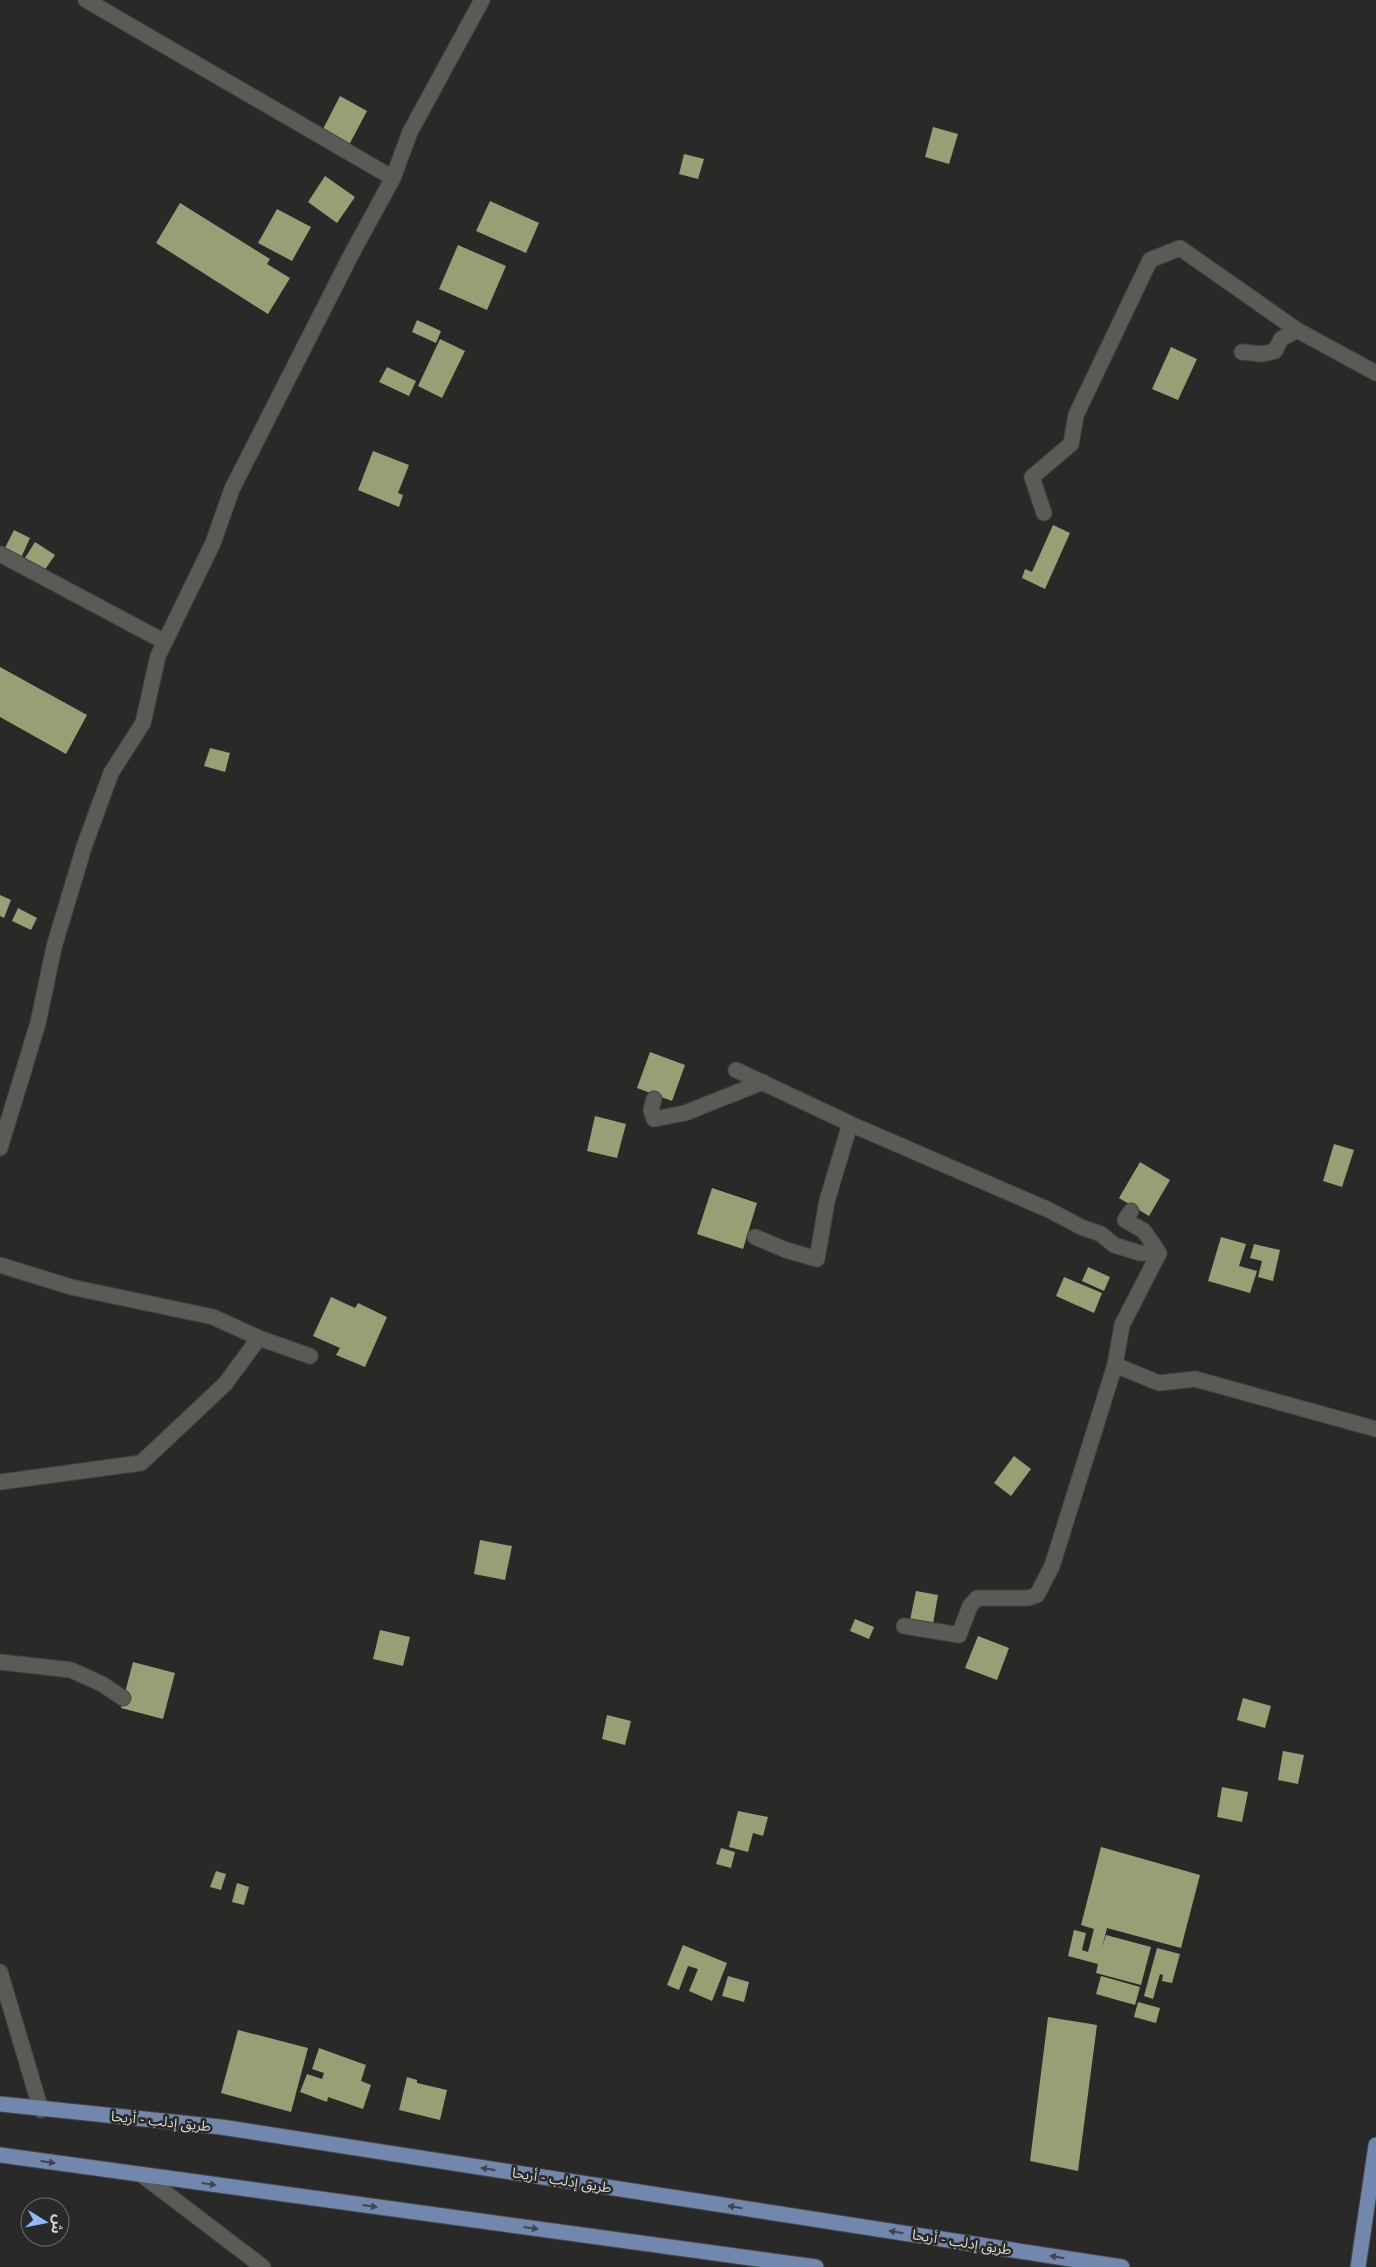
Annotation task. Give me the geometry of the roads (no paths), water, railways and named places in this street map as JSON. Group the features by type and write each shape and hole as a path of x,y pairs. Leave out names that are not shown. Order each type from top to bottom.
{"main road":[{"name":"طريق إدلب - أريحا","path":"0,2104 41,2110 221,2127 1122,2267"},
{"path":"1358,2267 1376,2145"},
{"path":"0,2155 816,2267"}],"street":[{"path":"86,0 393,178"},
{"path":"0,1148 38,1023 54,947 84,847 111,773 143,723 158,656 213,543 232,489 348,261 393,178 410,132 482,0"},
{"path":"1044,513 1032,477 1071,444 1076,415 1150,260 1180,248 1297,330 1376,373"},
{"path":"1242,352 1262,354 1275,351 1281,338 1297,330"},
{"path":"0,554 165,642"},
{"path":"736,1070 850,1124 1101,1234 1114,1245 1140,1253 1159,1252"},
{"path":"654,1099 651,1110 654,1119 685,1113 763,1082"},
{"path":"755,1237 786,1250 817,1259 827,1201 850,1124"},
{"path":"1131,1211 1125,1220 1144,1231 1159,1252"},
{"path":"904,1626 959,1635 970,1606 977,1598 1036,1596 1052,1566 1115,1365 1122,1326 1159,1252"},
{"path":"0,1265 71,1287 213,1317 259,1338 310,1356"},
{"path":"0,1482 141,1463 225,1384 259,1338"},
{"path":"1115,1365 1159,1383 1195,1379 1376,1428"},
{"path":"0,1662 71,1670 102,1684 123,1698"},
{"path":"0,1972 41,2110"},
{"path":"142,2175 262,2267"}]}
